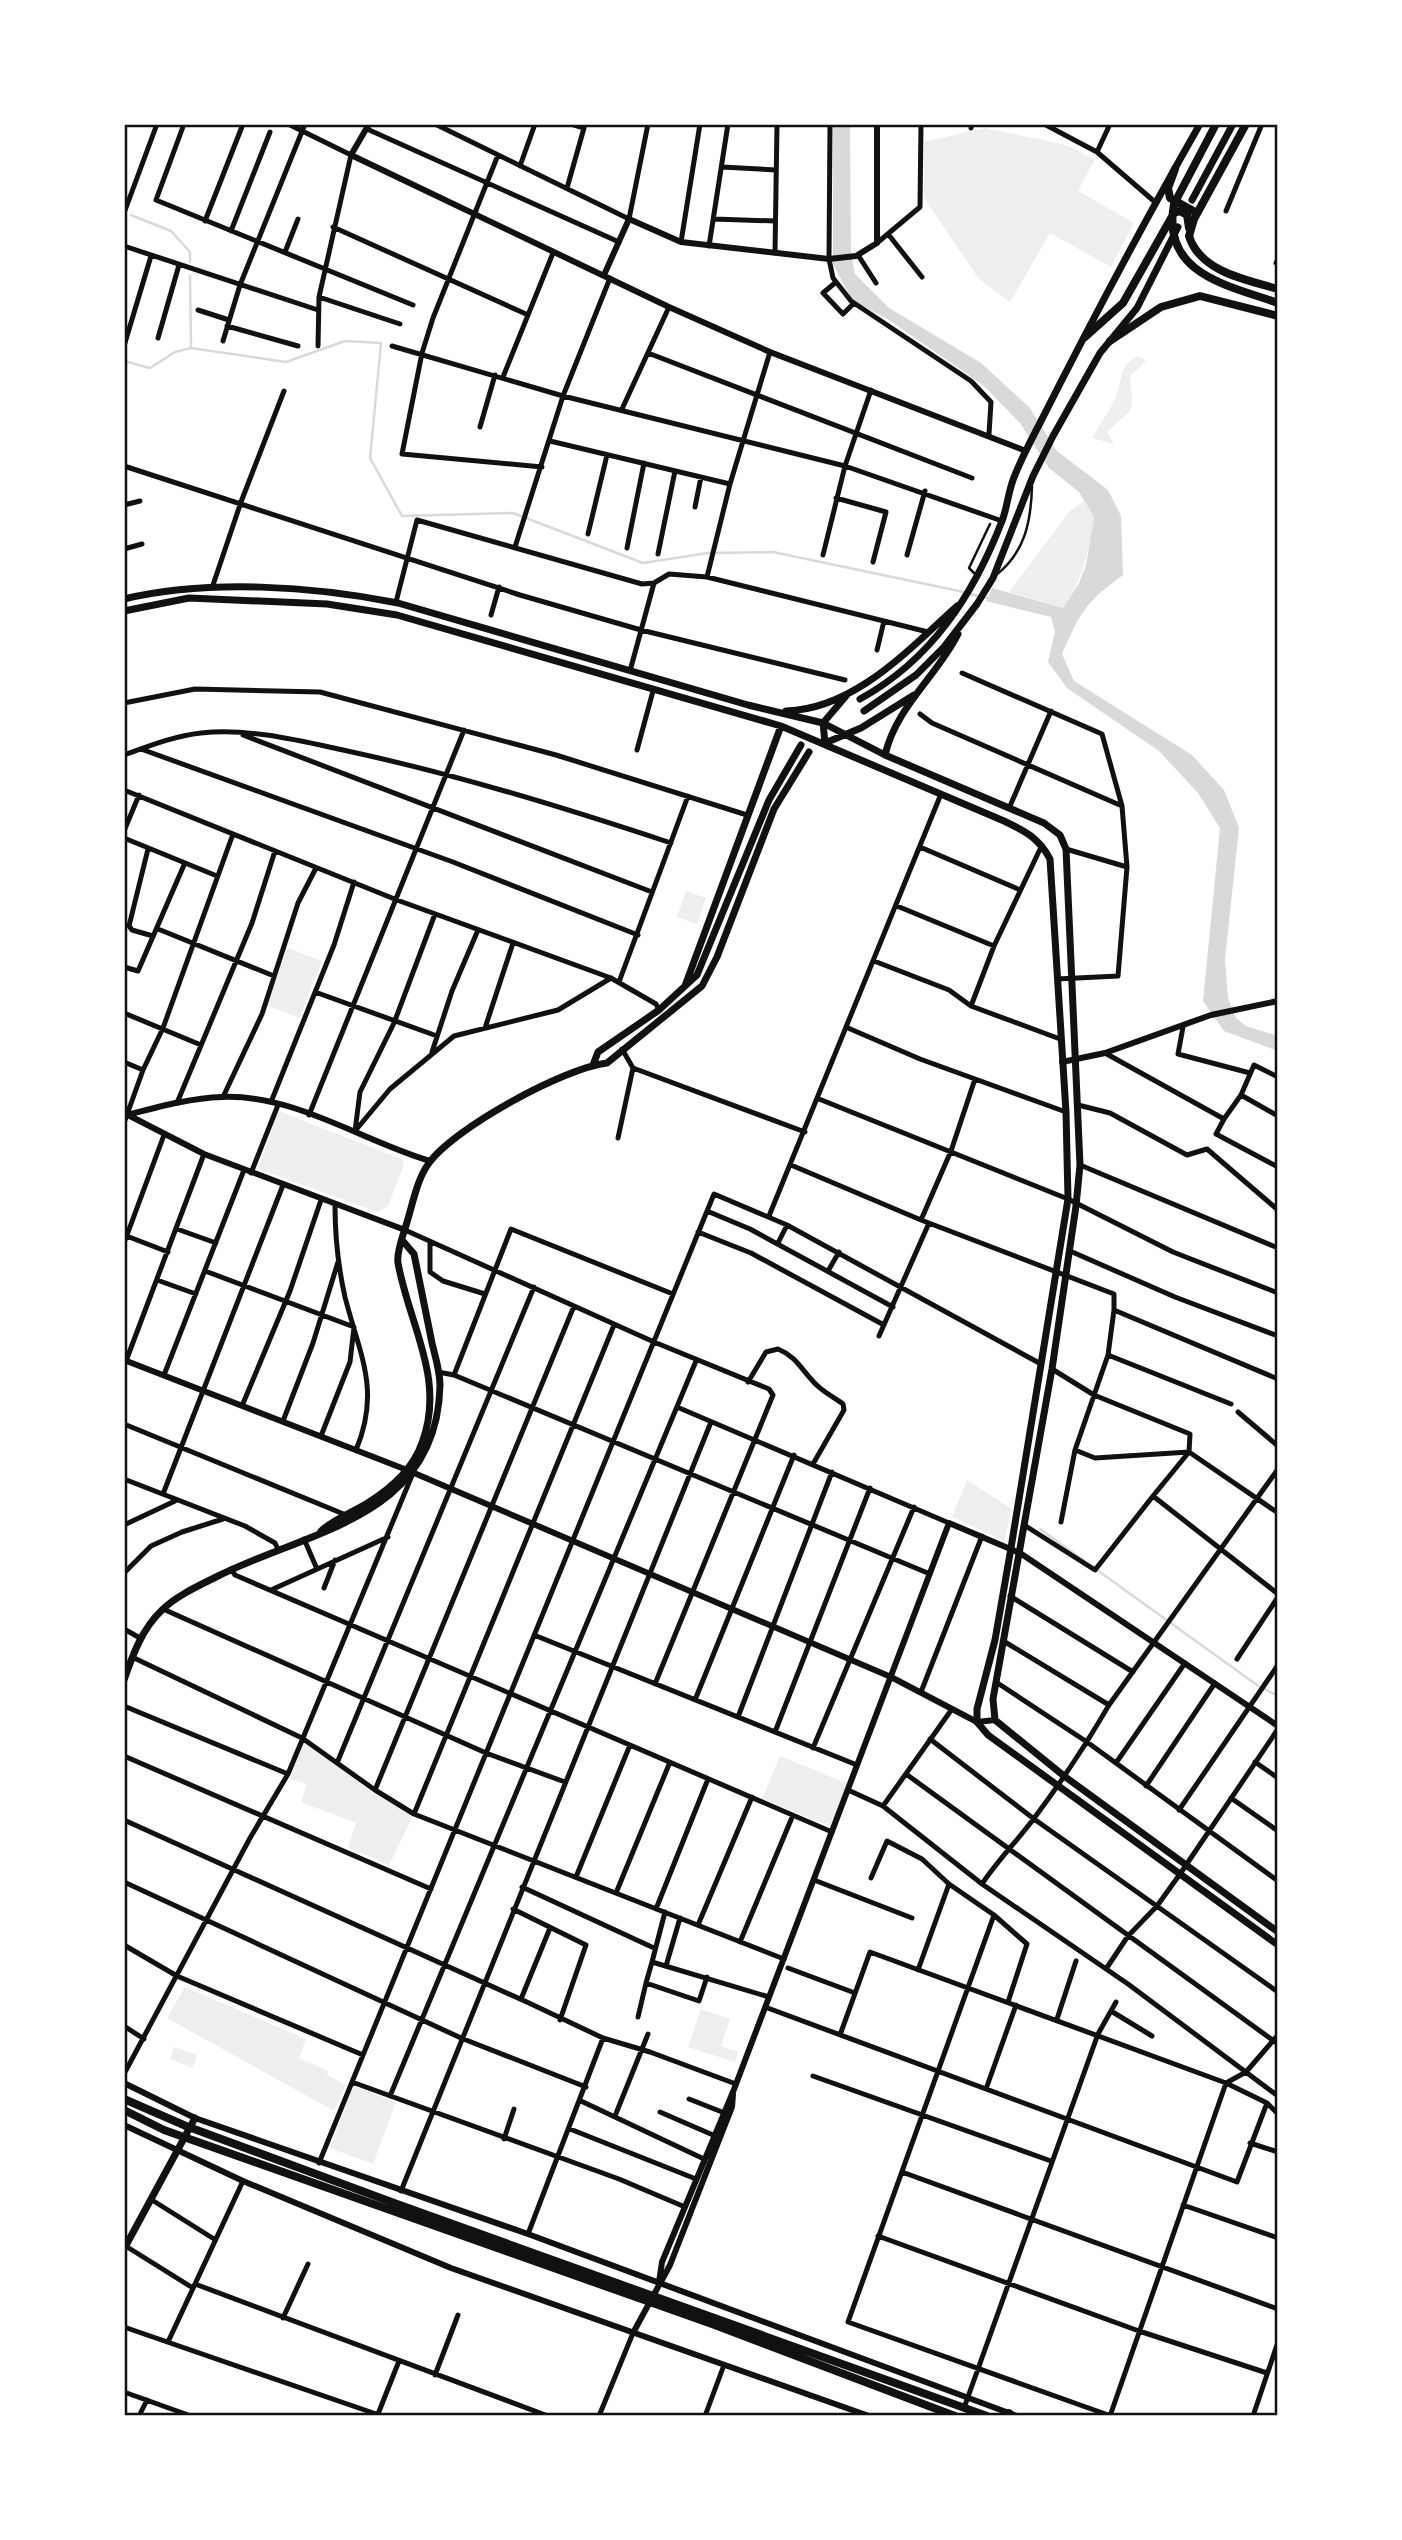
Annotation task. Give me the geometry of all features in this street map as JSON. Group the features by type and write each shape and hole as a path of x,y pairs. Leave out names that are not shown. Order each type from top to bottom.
{"main road":[{"path":"860,699 895,678 924,652 948,624 977,578 1003,521 1013,480 1041,421 1155,202 1200,124"},
{"path":"1216,124 1179,191 1172,216 1175,241 1184,258 1200,274 1278,303"},
{"path":"1192,200 1233,124"},
{"path":"1189,232 1246,124"},
{"path":"1175,169 1168,188 1170,198 1197,213"},
{"path":"1084,337 1123,303 1174,213 1186,215 1197,252 1213,266 1278,289"},
{"path":"885,755 887,744 914,694 942,662 993,578 1051,439 1096,359 1137,308 1178,227"},
{"path":"1110,341 1161,307 1200,296 1278,316"},
{"path":"124,599 189,587 347,593 396,602 630,671 823,723 885,755 1010,806 1044,823 1060,835 1066,849 1073,1061 1080,1165 1052,1369 993,1699 995,1720 1064,1776 1278,1932"},
{"path":"124,611 189,598 327,604 397,615 781,726 1029,832 1042,844 1050,859 1066,1112 1068,1199 995,1640 977,1709 977,1722 988,1735 1278,1945"},
{"path":"775,711 811,708 850,691 899,660 962,601"},
{"path":"864,711 916,675 965,621"},
{"path":"825,743 823,723 850,691"},
{"path":"825,743 846,736 914,694"},
{"path":"684,990 781,726"},
{"path":"593,1065 598,1052 659,1010 684,990 697,975 775,785 801,745"},
{"path":"125,1677 141,1639 163,1609 195,1587 231,1569 321,1531 410,1472 427,1427 431,1384 397,1260 430,1161 484,1117 540,1086 593,1065 607,1063 702,986 717,957 775,809 809,752"},
{"path":"321,1531 327,1531 389,1498 427,1447 433,1428 440,1383 414,1254 402,1240"},
{"path":"124,2099 186,2126 659,2302 955,2416"},
{"path":"124,2110 164,2130 987,2416"},
{"path":"125,2246 180,2150 195,2118"}],"street":[{"path":"124,214 157,124"},
{"path":"184,124 156,200 285,252 326,272 413,304"},
{"path":"205,222 243,124"},
{"path":"288,124 553,253 770,352 1028,448"},
{"path":"223,341 240,285 305,124"},
{"path":"435,124 681,242 830,259 857,255 877,243 920,207 921,124"},
{"path":"520,166 535,124"},
{"path":"566,188 584,126 571,124"},
{"path":"515,547 563,396 629,219 648,124"},
{"path":"681,242 700,124"},
{"path":"709,246 728,124"},
{"path":"775,253 777,124"},
{"path":"830,124 830,259 836,282 855,303 971,381 991,402 993,419 989,434"},
{"path":"877,124 877,243"},
{"path":"1097,152 1110,124"},
{"path":"1226,211 1262,124"},
{"path":"1043,125 1097,152 1155,202"},
{"path":"318,346 319,296 333,227 352,155 368,127 619,242"},
{"path":"230,231 270,132"},
{"path":"498,155 485,182 422,353 402,454 542,467"},
{"path":"722,167 776,170"},
{"path":"285,252 298,219"},
{"path":"714,219 775,221"},
{"path":"333,227 526,314"},
{"path":"888,234 922,276"},
{"path":"124,246 318,310"},
{"path":"503,377 526,314 553,253"},
{"path":"857,255 876,283"},
{"path":"124,346 151,256"},
{"path":"158,338 179,265"},
{"path":"836,282 823,293 843,314 855,303"},
{"path":"319,296 400,324"},
{"path":"622,409 669,307"},
{"path":"198,310 298,346"},
{"path":"392,346 563,396 845,466 925,491 1003,521"},
{"path":"707,577 730,484 770,352"},
{"path":"648,353 972,478"},
{"path":"480,427 495,375"},
{"path":"823,555 845,466 871,390"},
{"path":"212,588 241,502 284,391"},
{"path":"550,441 730,484"},
{"path":"588,534 607,455"},
{"path":"627,548 644,464"},
{"path":"124,466 641,630 845,680"},
{"path":"658,554 675,471"},
{"path":"695,508 701,477"},
{"path":"907,555 925,491"},
{"path":"836,498 886,512 873,562"},
{"path":"124,505 140,501"},
{"path":"396,602 416,520 642,584 654,583 669,574 707,577 928,632"},
{"path":"124,549 142,544"},
{"path":"630,671 654,583"},
{"path":"491,615 499,587"},
{"path":"877,650 884,621"},
{"path":"962,673 1102,734 1122,806 1127,867 1118,976 1057,979"},
{"path":"124,703 195,689 296,690 347,698 464,730 747,815"},
{"path":"637,750 653,691"},
{"path":"1010,806 1052,711"},
{"path":"920,714 932,723 1122,806"},
{"path":"309,1115 464,730"},
{"path":"138,750 161,741 201,733 275,736 517,793 671,843"},
{"path":"239,734 652,892"},
{"path":"124,755 144,748 418,849 638,935"},
{"path":"124,790 397,900 611,978 656,1004 659,1010"},
{"path":"769,1216 942,794"},
{"path":"124,831 139,795"},
{"path":"619,982 688,796"},
{"path":"124,1123 143,1070 163,1028 233,834"},
{"path":"124,838 217,876"},
{"path":"971,1006 993,946 1018,889 1042,844"},
{"path":"920,848 1018,889"},
{"path":"148,849 129,926 132,930 153,936"},
{"path":"1066,849 1127,867"},
{"path":"177,1102 237,961 275,851"},
{"path":"124,967 138,971 184,864"},
{"path":"223,1097 245,1054 298,903 316,868"},
{"path":"164,1376 274,1103 354,882"},
{"path":"897,906 993,946"},
{"path":"355,1131 360,1093 394,1023 435,914"},
{"path":"158,929 274,976"},
{"path":"432,1052 478,930"},
{"path":"485,1028 513,943"},
{"path":"874,961 949,990 971,1006 1060,1039"},
{"path":"355,1131 390,1088 454,1036 558,1010 611,978"},
{"path":"315,992 437,1037"},
{"path":"1062,1062 1105,1052 1184,1027 1210,1015 1278,1000"},
{"path":"124,1013 201,1045"},
{"path":"1184,1027 1178,1054 1250,1073"},
{"path":"848,1028 1066,1112"},
{"path":"622,1049 633,1068 805,1132"},
{"path":"1105,1052 1224,1119"},
{"path":"124,1062 143,1070"},
{"path":"1278,1077 1254,1065 1241,1096 1216,1134 1278,1167"},
{"path":"618,1138 633,1068"},
{"path":"921,1220 951,1151 975,1079"},
{"path":"1241,1096 1278,1116"},
{"path":"126,1114 177,1102 223,1097 274,1103 430,1161"},
{"path":"819,1099 1068,1199 1076,1206 1173,1252 1278,1293"},
{"path":"1077,1105 1110,1113 1187,1155 1207,1149 1278,1210"},
{"path":"126,1114 204,1154 405,1230 430,1244 534,1287 696,1361 769,1390 774,1395 655,1684"},
{"path":"164,1135 125,1238 168,1252"},
{"path":"204,1154 125,1360 410,1472 891,1677 977,1722 995,1720"},
{"path":"791,1165 921,1220 1058,1269 1114,1294 1108,1355 1075,1450 1061,1522"},
{"path":"1080,1165 1278,1248"},
{"path":"163,1494 283,1185"},
{"path":"319,2163 714,1194 769,1216 839,1252 903,1287 920,1300 1041,1364"},
{"path":"242,1406 285,1301 321,1200"},
{"path":"335,1205 338,1261 369,1388 368,1422 356,1450"},
{"path":"707,1211 778,1243 893,1307"},
{"path":"879,1336 903,1287 929,1223"},
{"path":"778,1243 787,1225"},
{"path":"177,1229 216,1243"},
{"path":"454,1375 511,1229 673,1294"},
{"path":"698,1233 751,1253 884,1325"},
{"path":"430,1244 430,1272 443,1281 485,1294"},
{"path":"1070,1251 1175,1297 1278,1336"},
{"path":"828,1271 839,1252"},
{"path":"283,1421 338,1261"},
{"path":"205,1271 354,1327"},
{"path":"157,1280 196,1294"},
{"path":"337,1763 534,1287"},
{"path":"374,1790 574,1306"},
{"path":"1114,1310 1278,1379"},
{"path":"414,1814 614,1325"},
{"path":"321,1436 350,1362 354,1327"},
{"path":"748,1382 766,1352 778,1349 803,1366 809,1378 843,1404 844,1410 813,1464"},
{"path":"1108,1355 1231,1404"},
{"path":"390,2096 696,1361"},
{"path":"1024,1525 1097,1568 1189,1452 1190,1434 1094,1395 1052,1369"},
{"path":"438,1372 454,1375 930,1574"},
{"path":"677,1407 1011,1548 1278,1727 1186,1866 1157,1906 1128,1936 1106,1969"},
{"path":"1238,1412 1278,1446"},
{"path":"401,2190 711,1422"},
{"path":"124,1424 346,1515"},
{"path":"1075,1450 1095,1458 1189,1452 1278,1513"},
{"path":"695,1700 794,1455"},
{"path":"982,1884 1008,1847 1034,1819 1109,1705 1278,1469"},
{"path":"124,2074 205,1920 288,1774 388,1537 410,1472"},
{"path":"738,1717 832,1472"},
{"path":"124,1479 245,1526 275,1543 278,1549"},
{"path":"775,1732 870,1488"},
{"path":"1153,1496 1278,1596 1237,1659"},
{"path":"124,1525 175,1501"},
{"path":"813,1748 914,1507"},
{"path":"124,1573 151,1546 182,1532 223,1519"},
{"path":"599,2416 633,2333 670,2265 949,1523"},
{"path":"921,1692 982,1536"},
{"path":"271,1590 388,1537"},
{"path":"304,1539 317,1569"},
{"path":"324,1588 335,1560"},
{"path":"231,1569 235,1575 351,1626 832,1832"},
{"path":"1010,1596 1133,1672"},
{"path":"163,1609 328,1680 364,1699 486,1753 565,1782"},
{"path":"124,1629 141,1639"},
{"path":"534,1635 857,1765"},
{"path":"1005,1642 1109,1705"},
{"path":"132,1657 302,1738 374,1790 414,1814 784,1959"},
{"path":"1116,1763 1185,1663"},
{"path":"1179,1810 1278,1665"},
{"path":"996,1682 1087,1742 1278,1881"},
{"path":"1146,1786 1215,1683"},
{"path":"124,1706 288,1774"},
{"path":"883,1806 930,1739 944,1725 952,1709"},
{"path":"930,1739 1034,1819 1278,1992"},
{"path":"576,1877 630,1745"},
{"path":"124,1756 430,1889"},
{"path":"616,1893 670,1762"},
{"path":"1255,1762 1278,1778"},
{"path":"906,1774 1276,2043"},
{"path":"656,1909 708,1779"},
{"path":"848,1790 883,1806 982,1884 1106,1969 1278,2096"},
{"path":"698,1925 752,1797"},
{"path":"1231,1798 1278,1830"},
{"path":"740,1942 793,1815"},
{"path":"124,1820 234,1867 521,1999 560,2020 603,2038 643,2049 736,2084"},
{"path":"871,1878 887,1841 922,1859 949,1884 994,1915 1027,1944 1008,2002"},
{"path":"814,1880 912,1918"},
{"path":"124,1882 461,2038 586,2087"},
{"path":"918,1970 949,1884"},
{"path":"522,1887 654,1948"},
{"path":"513,1909 586,1945 560,2020"},
{"path":"638,2017 665,1912"},
{"path":"994,1915 848,2322 1110,2416 1226,2083 1246,2072 1276,2043 1278,2035"},
{"path":"666,1966 680,1918"},
{"path":"521,1999 550,1927"},
{"path":"124,1945 177,1976 363,2056"},
{"path":"840,2035 870,1952 1226,2083 1266,2103 1278,2114"},
{"path":"1057,2019 1076,1961"},
{"path":"652,1962 769,1997"},
{"path":"789,1968 855,1993"},
{"path":"646,1983 699,2001 707,1977"},
{"path":"964,2407 1098,2034 1116,2002"},
{"path":"986,2090 1016,2005"},
{"path":"765,2007 1237,2182 1266,2103"},
{"path":"1111,2011 1152,2036"},
{"path":"124,2026 144,2039"},
{"path":"615,2116 648,2034"},
{"path":"528,2234 603,2038"},
{"path":"813,2077 1051,2161"},
{"path":"352,2082 430,2113 619,2179 685,2207"},
{"path":"124,2083 195,2118 528,2234 934,2383 1011,2415"},
{"path":"689,2099 722,2112"},
{"path":"581,2101 704,2159"},
{"path":"659,2282 662,2262 722,2112 729,2105"},
{"path":"504,2138 514,2109"},
{"path":"660,2112 713,2135"},
{"path":"124,2125 243,2181 451,2267 869,2416"},
{"path":"570,2129 696,2179"},
{"path":"1250,2143 1278,2152"},
{"path":"902,2172 1278,2309"},
{"path":"168,2342 243,2181"},
{"path":"152,2200 214,2239"},
{"path":"1184,2205 1278,2238"},
{"path":"878,2236 1139,2332 1267,2373"},
{"path":"125,2246 194,2286 548,2416"},
{"path":"283,2318 308,2264"},
{"path":"435,2375 458,2315"},
{"path":"124,2327 380,2415 399,2361"},
{"path":"1253,2416 1278,2342"},
{"path":"705,2416 724,2365"},
{"path":"124,2392 191,2416"},
{"path":"139,2416 147,2400"}],"lane":[{"path":"993,578 1012,562 1030,525 1032,480"},
{"path":"977,578 970,568 990,524"}],"shaded area":[{"path":"833,124 850,124 851,253 855,274 889,308 981,363 1029,407 1057,451 1108,490 1121,516 1123,575 1085,609 1062,654 1074,681 1192,755 1224,790 1239,828 1225,959 1228,998 1236,1018 1246,1026 1278,1036 1278,1051 1224,1031 1203,1001 1220,828 1198,793 1159,751 1067,688 1048,662 1055,632 1051,617 986,601 992,588 1063,608 1079,583 1086,565 1094,517 1079,492 1049,468 1020,423 983,385 889,320 852,300 833,264"},
{"path":"985,128 1066,145 1095,159 1078,191 1134,223 1111,267 1050,233 1010,302 979,279 924,198 924,142"},
{"path":"1138,356 1146,361 1130,376 1130,411 1107,432 1114,444 1092,438 1115,399 1125,368"},
{"path":"1084,501 1094,517 1090,542 1080,575 1063,608 1009,592 1070,511"},
{"path":"686,891 706,898 697,924 677,917"},
{"path":"288,948 322,961 299,1018 266,1005"},
{"path":"278,1111 402,1159 404,1165 388,1206 378,1212 258,1169"},
{"path":"967,1480 1012,1509 1004,1541 952,1517"},
{"path":"303,1743 311,1746 373,1793 413,1816 389,1865 348,1847 356,1823 301,1802 307,1784 290,1779"},
{"path":"780,1756 848,1784 830,1826 762,1799"},
{"path":"185,1987 306,2039 299,2058 328,2071 327,2075 346,2085 334,2111 167,2018"},
{"path":"701,2009 730,2019 721,2046 738,2052 735,2062 688,2047"},
{"path":"174,2047 197,2055 193,2068 170,2059"},
{"path":"353,2086 396,2102 373,2164 330,2148"}],"waterway":[{"path":"131,215 171,231 190,252 190,262"},
{"path":"190,276 191,346"},
{"path":"124,361 150,368 175,352 191,348 286,362 345,341 381,343 370,458 402,516 513,513 643,563 708,553 773,552 964,592"},
{"path":"970,594 991,599"},
{"path":"1040,1529 1257,1685 1278,1696"}]}
